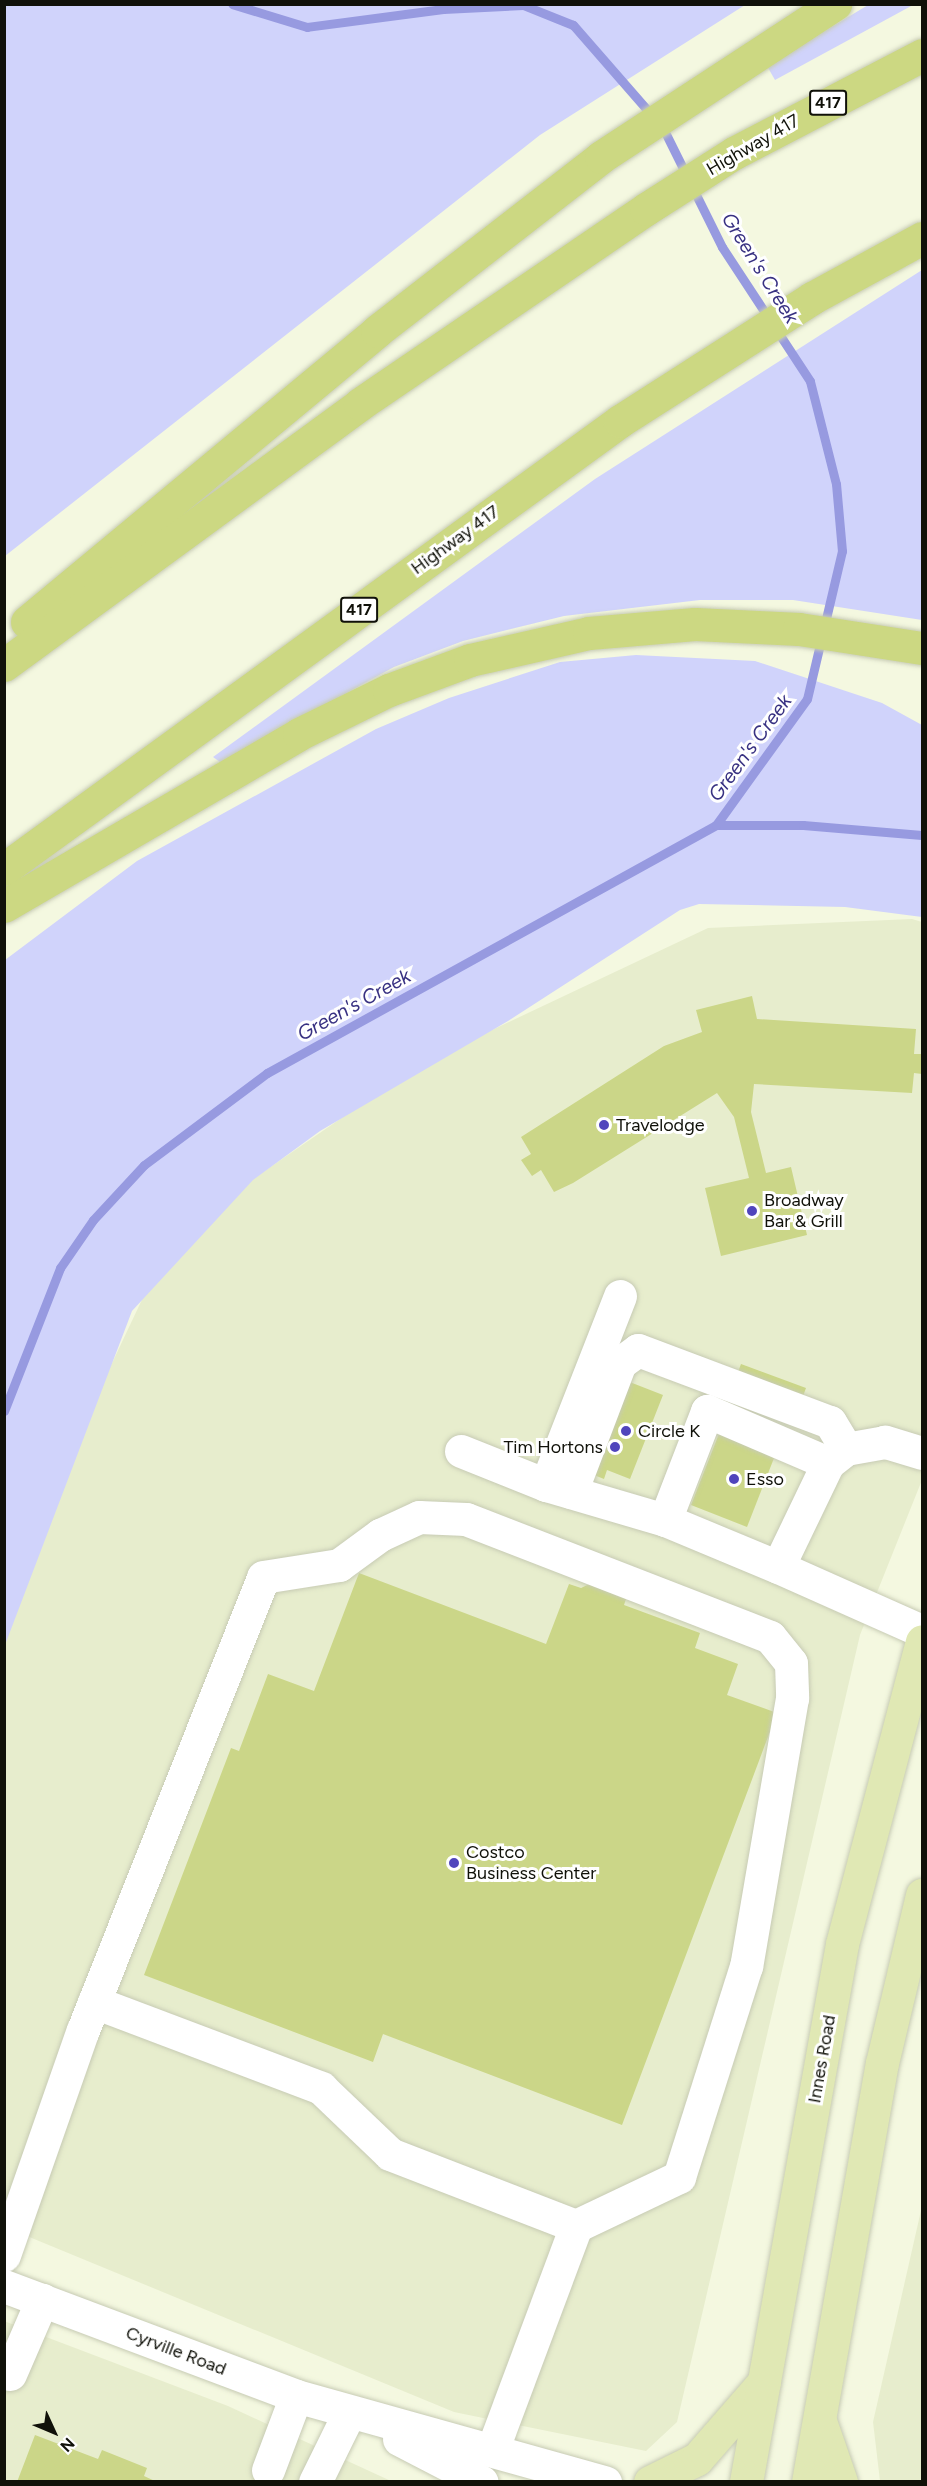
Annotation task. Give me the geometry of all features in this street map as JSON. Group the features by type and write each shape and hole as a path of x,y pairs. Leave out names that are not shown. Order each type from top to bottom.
{"highway":[{"path":"4,640 377,330 602,157 688,96 835,4"},
{"name":"Highway 417","path":"4,664 360,404 646,209 734,153 922,55"},
{"name":"Highway 417","path":"4,869 553,467 717,355 812,298 922,238"},
{"path":"4,906 259,755 431,674 589,633 695,624 764,625 922,648"}],"main road":[{"name":"Innes Road","path":"746,2481 842,1944 922,1641"},
{"path":"808,2481 882,2063 922,1895"},
{"path":"650,2481 697,2459 765,2381"},
{"path":"820,2420 841,2481"}],"street":[{"path":"559,1488 620,1296"},
{"path":"559,1488 620,1363 628,1354 638,1350 830,1422 837,1456 778,1567"},
{"path":"665,1520 707,1411 700,1373"},
{"path":"707,1411 837,1456 885,1442 922,1453"},
{"path":"460,1450 559,1488 665,1520 922,1631"},
{"path":"4,2255 94,2002 263,1577 339,1565 380,1535 419,1517 466,1519 770,1637 791,1663 792,1698 746,1966 679,2177 576,2226 493,2448"},
{"path":"94,2002 321,2088 390,2154 576,2226"},
{"name":"Cyrville Road","path":"4,2286 349,2414 493,2448 605,2481"},
{"path":"10,2374 42,2300"},
{"path":"268,2470 296,2396"},
{"path":"315,2481 349,2414"},
{"name":"Cyrville Road","path":"349,2414 480,2481"}],"shaded area":[{"path":"5,4 745,5 540,135 5,556"},
{"path":"868,5 913,5 775,80 767,66"},
{"path":"922,270 922,620 793,600 700,600 564,616 463,641 394,667 220,762 213,757 595,479"},
{"path":"636,655 755,661 882,703 922,725 922,917 845,907 699,904 680,910 508,1021 320,1131 253,1180 132,1311 5,1645 5,960 137,861 376,729 449,698 560,662"},
{"path":"912,919 922,922 922,1480 860,1635 677,2422 646,2451 454,2412 5,2227 4,1359 96,1397 173,1234 420,1064 708,928"},
{"path":"922,2206 922,2481 880,2481 873,2422"},
{"path":"4,2321 228,2406 391,2481 5,2481"}],"building":[{"name":"Travelodge","path":"752,996 757,1019 916,1029 914,1054 922,1054 922,1074 914,1073 912,1093 754,1084 751,1112 766,1173 791,1167 807,1235 721,1256 705,1188 749,1178 734,1117 717,1093 573,1183 554,1192 541,1170 532,1176 521,1160 531,1154 521,1137 664,1046 702,1032 696,1010"},
{"path":"741,1364 806,1388 793,1423 728,1398"},
{"name":"Circle K","path":"622,1379 663,1395 630,1479 607,1470 604,1479 594,1475"},
{"name":"Esso","path":"720,1431 776,1453 747,1527 691,1505"},
{"name":"Costco Business Center","path":"359,1573 546,1644 569,1584 581,1588 596,1581 628,1593 624,1605 700,1633 695,1648 738,1664 727,1695 777,1713 622,2125 383,2034 373,2062 144,1975 231,1748 239,1751 268,1674 314,1691"},
{"path":"35,2435 98,2459 102,2450 147,2468 144,2476 157,2482 17,2482"}],"waterway":[{"name":"Green's Creek","path":"4,1411 60,1268 93,1220 144,1165 267,1073 716,825 807,699 842,551 836,484 810,381 722,247 663,128 573,25 523,5 443,9 307,27 232,4"},
{"path":"716,825 803,825 922,835"}],"place":[{"name":"Travelodge","path":"604,1125"},
{"name":"Broadway Bar & Grill","path":"752,1211"},
{"name":"Circle K","path":"626,1431"},
{"name":"Tim Hortons","path":"615,1447"},
{"name":"Esso","path":"734,1479"},
{"name":"Costco Business Center","path":"454,1863"}]}
